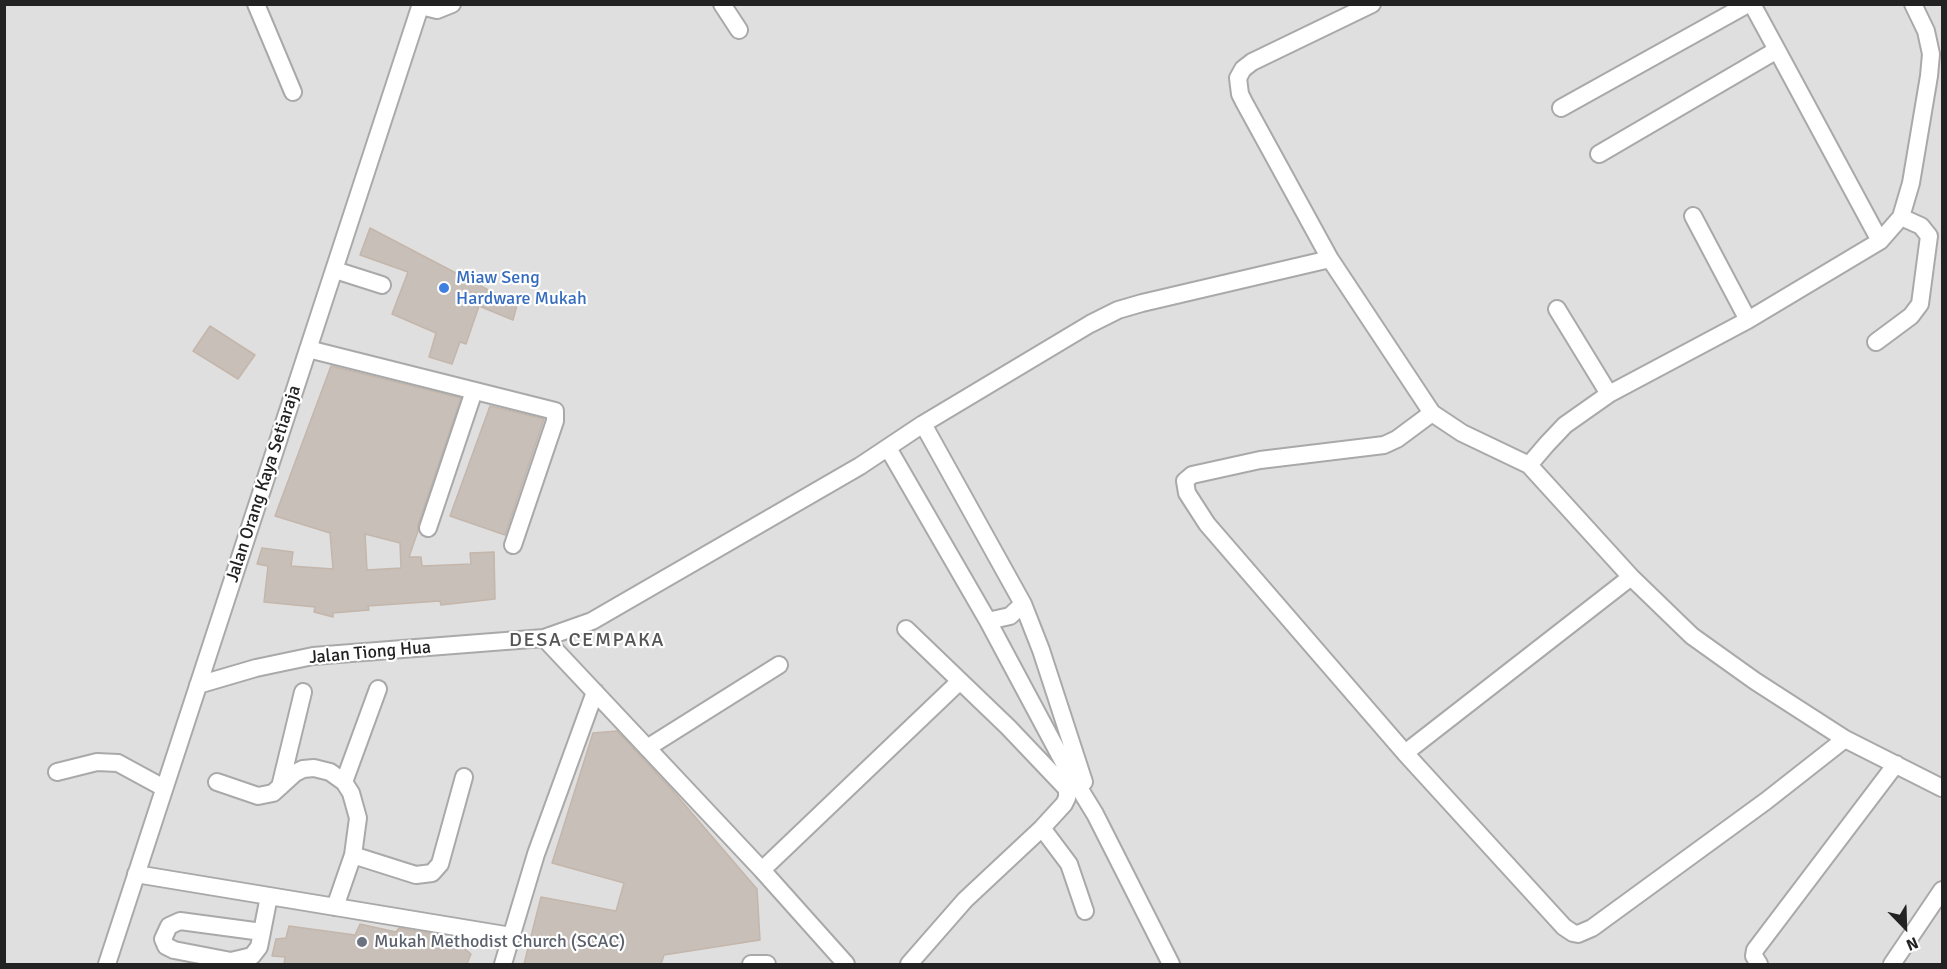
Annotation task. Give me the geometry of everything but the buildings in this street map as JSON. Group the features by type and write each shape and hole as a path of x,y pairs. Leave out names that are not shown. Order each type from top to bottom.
{"street":[{"path":"256,4 293,92"},
{"path":"421,5 437,10 452,4"},
{"path":"722,4 739,30"},
{"path":"1372,4 1252,62 1243,69 1238,78 1240,94 1330,259 1432,413 1462,433 1529,465 1631,577 1699,642 1845,739 1942,788"},
{"path":"1562,108 1750,4 1880,241"},
{"path":"1529,465 1565,426 1609,394 1748,320 1880,241 1901,217 1911,183 1931,54 1926,31 1913,4"},
{"name":"Jalan Orang Kaya Setiaraja","path":"107,964 421,5"},
{"path":"1599,154 1777,50"},
{"path":"1693,216 1748,320"},
{"path":"1876,342 1911,316 1920,304 1929,236 1921,226 1901,217"},
{"name":"Jalan Tiong Hua","path":"198,685 256,668 313,656 544,638 592,621 823,488 923,424 1090,324 1118,310 1168,296 1330,259"},
{"path":"335,270 382,285"},
{"path":"1557,309 1609,394"},
{"path":"308,349 555,411 556,415 513,545"},
{"path":"428,528 474,391"},
{"path":"1432,413 1397,440 1384,445 1226,466 1192,475 1185,481 1187,494 1199,514 1405,753 1557,920 1572,933 1578,934 1592,928 1766,801 1845,739"},
{"path":"923,424 1023,604 1041,650 1095,814"},
{"path":"888,448 988,621 1065,765 1095,814 1171,964"},
{"path":"1405,753 1631,577"},
{"path":"988,621 1010,616 1023,604"},
{"path":"906,630 1008,727 1067,789 1064,804 1042,828 965,900 909,964"},
{"path":"544,638 762,870 841,963"},
{"path":"647,748 779,665"},
{"path":"762,870 960,681"},
{"path":"344,782 378,688"},
{"path":"280,788 303,692"},
{"path":"503,964 536,854 595,692"},
{"path":"57,772 97,762 118,763 164,788"},
{"path":"1759,964 1754,956 1755,950 1896,764"},
{"path":"217,782 258,796 273,793 295,773 303,769 314,768 330,772 344,782 351,793 358,818 353,855 335,907"},
{"path":"353,855 416,875 424,876 432,873 440,864 464,777"},
{"path":"1042,828 1069,864 1085,912"},
{"path":"136,874 511,936"},
{"path":"1892,964 1942,890"},
{"path":"262,932 180,921 169,926 164,939 166,946 174,950 231,961 245,959 257,952 262,932 269,896"}],"shaded area":[{"path":"5,5 1942,5 1942,964 5,964"}],"place":[{"name":"Miaw Seng Hardware Mukah","path":"444,288"},
{"name":"Mukah Methodist Church (SCAC)","path":"362,942"}],"district":[{"name":"DESA CEMPAKA","path":"587,641"}]}
